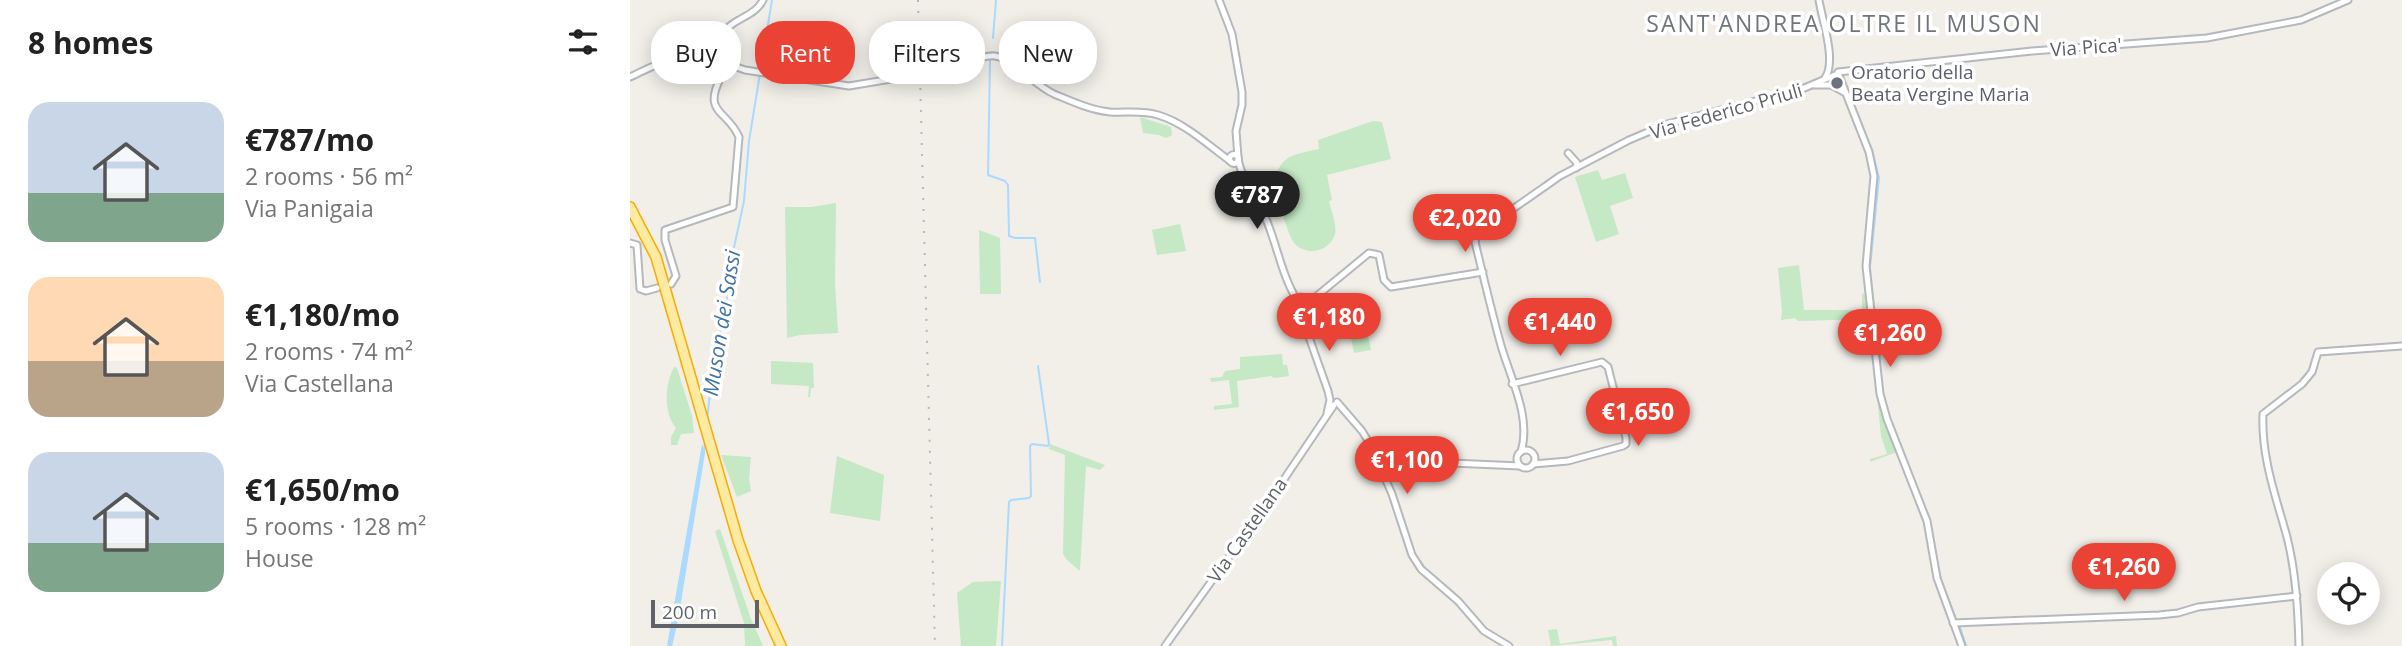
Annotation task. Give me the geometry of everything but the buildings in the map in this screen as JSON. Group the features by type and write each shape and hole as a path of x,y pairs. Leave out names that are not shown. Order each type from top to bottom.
{"highway":[{"path":"630,207 656,257 747,565 781,646"},
{"path":"643,232 749,585 775,646"}],"street":[{"path":"735,21 754,12 763,0"},
{"path":"1219,0 1232,34 1242,93 1234,158 1265,216 1289,282 1303,302 1306,322 1328,391 1334,403 1358,427 1388,479 1415,560 1424,574 1458,601 1484,631 1509,646"},
{"path":"1819,0 1830,58 1869,152 1874,176 1866,266 1880,394 1887,419 1927,521 1935,571 1962,646"},
{"name":"Via Pica'","path":"1835,71 2032,51 2199,39 2301,20 2348,0"},
{"path":"741,69 849,86 909,76 964,64 981,57 995,56 1045,89 1088,107 1109,112 1146,112 1163,117 1178,124 1221,154 1234,158"},
{"path":"630,77 651,68"},
{"name":"Via Federico Priuli","path":"1483,272 1475,236 1573,165 1591,160 1667,124 1809,86 1835,71"},
{"path":"1809,86 1831,85 1846,94"},
{"path":"671,284 676,276 665,240 665,230 733,207 739,137 734,127 716,107 713,96 715,86"},
{"path":"630,243 637,245 640,289 646,291 657,288"},
{"path":"1303,302 1369,253 1379,255 1384,280 1391,288 1483,272 1512,384 1522,412 1524,440 1521,452 1517,458 1504,463"},
{"path":"2299,646 2297,596 2287,540 2269,475 2263,414 2302,384 2312,372 2318,352 2402,346"},
{"path":"1512,384 1599,362 1608,367 1626,444 1568,461 1546,462 1521,452"},
{"name":"Via Castellana","path":"1165,646 1272,498 1334,403"},
{"path":"1524,440 1533,458"},
{"path":"1517,458 1520,466"},
{"path":"1388,479 1399,473 1452,463 1504,463 1528,468 1533,458"},
{"path":"1379,467 1388,479"},
{"path":"1953,623 2159,615 2198,607 2297,596"}],"green space":[{"path":"1140,117 1171,127 1172,135 1166,138 1143,133"},
{"path":"1373,121 1382,122 1391,159 1327,175 1335,234 1324,248 1312,251 1300,248 1288,231 1282,211 1276,182 1279,169 1291,156 1319,149 1318,140"},
{"path":"1598,170 1602,180 1625,173 1633,198 1610,206 1619,234 1596,242 1575,177"},
{"path":"836,203 835,283 838,333 787,338 785,207"},
{"path":"1180,224 1186,251 1157,255 1152,230"},
{"path":"979,230 1000,238 1001,294 980,294"},
{"path":"1799,265 1804,310 1862,310 1862,294 1865,293 1868,319 1781,320 1778,268"},
{"path":"1365,320 1371,350 1354,353 1348,323"},
{"path":"1282,354 1283,365 1287,365 1289,376 1237,381 1239,407 1214,410 1214,406 1232,404 1229,380 1211,382 1210,378 1222,377 1225,371 1240,369 1240,357"},
{"path":"771,361 813,363 814,388 811,388 810,397 809,386 771,384"},
{"path":"674,367 677,368 692,416 694,433 681,434 677,445 671,445 671,437 676,428 669,414 667,398"},
{"path":"1876,386 1882,414 1897,452 1870,462 1870,459 1887,454 1881,436"},
{"path":"1050,444 1105,465 1100,470 1086,466 1080,571 1063,554 1065,455 1049,449"},
{"path":"721,455 751,457 751,491 737,497"},
{"path":"837,456 884,475 880,521 830,513"},
{"path":"720,529 763,646 745,646 744,623 715,531"},
{"path":"1001,581 996,646 961,646 957,593 973,582"},
{"path":"1557,629 1560,644 1616,636 1617,646 1613,646 1612,640 1551,646 1548,630"}],"water":[{"path":"702,444 705,453 678,621 672,646 667,646"}],"waterway":[{"name":"Muson dei Sassi","path":"707,421 713,364 744,201 749,141 772,0"},
{"path":"993,38 996,0"},
{"path":"990,60 988,175 1005,181 1008,185 1009,236 1035,238 1040,282"},
{"path":"1847,88 1872,150 1879,178 1870,267 1881,382"},
{"path":"1002,646 1009,502 1031,496 1030,446 1049,444 1038,366"},
{"name":"Muson dei Sassi","path":"704,452 705,440"},
{"path":"1929,519 1941,580 1956,619"},
{"path":"1959,624 1966,646"}],"railway":[{"path":"918,0 935,646"}],"place":[{"name":"Oratorio della Beata Vergine Maria","path":"1837,83"}],"district":[{"name":"SANT'ANDREA OLTRE IL MUSON","path":"1844,23"}]}
